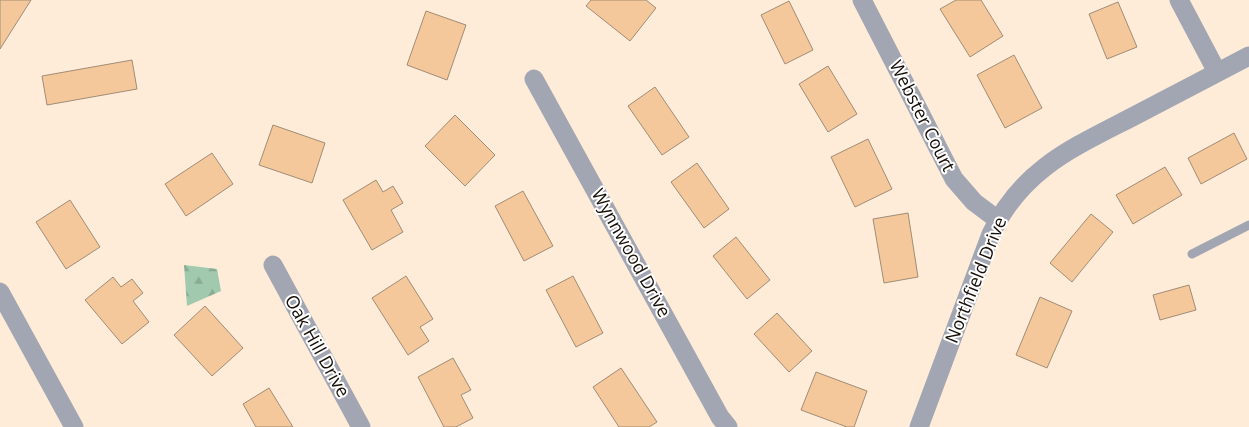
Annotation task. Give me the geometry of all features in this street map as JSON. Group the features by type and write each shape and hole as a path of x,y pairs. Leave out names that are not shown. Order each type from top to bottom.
{"street":[{"name":"Webster Court","path":"862,0 954,179 974,202 998,220"},
{"path":"1180,0 1218,72"},
{"name":"Northfield Drive","path":"919,427 991,234 1011,200 1026,183 1049,163 1087,140 1249,56"},
{"name":"Wynnwood Drive","path":"534,79 720,417 728,427"},
{"name":"Oak Hill Drive","path":"273,266 361,427"},
{"path":"0,292 74,427"}],"lane":[{"path":"1192,254 1249,225"}],"green space":[{"path":"184,265 217,269 221,291 187,306"}],"building":[{"path":"0,0 31,0 0,49"},
{"path":"591,0 646,0 656,8 630,41 586,6"},
{"path":"956,0 981,0 1003,36 970,57 940,9"},
{"path":"789,1 813,50 785,64 761,15"},
{"path":"1118,2 1137,47 1107,59 1089,14"},
{"path":"426,11 466,25 447,80 407,65"},
{"path":"1014,55 1042,108 1005,128 977,75"},
{"path":"132,60 137,89 47,105 42,76"},
{"path":"828,66 857,114 828,132 799,84"},
{"path":"655,87 689,137 662,155 628,106"},
{"path":"455,115 495,155 465,186 425,146"},
{"path":"273,125 325,143 312,183 259,165"},
{"path":"1234,133 1247,159 1201,184 1188,158"},
{"path":"868,139 892,189 855,207 831,157"},
{"path":"212,153 233,184 186,216 165,184"},
{"path":"697,163 729,209 704,228 671,182"},
{"path":"1165,167 1182,195 1133,224 1116,195"},
{"path":"376,180 383,192 393,186 403,203 391,210 403,232 372,250 343,200"},
{"path":"523,191 553,246 524,261 495,206"},
{"path":"70,200 100,247 66,269 36,222"},
{"path":"908,213 918,277 884,283 873,219"},
{"path":"1091,214 1113,232 1072,282 1050,263"},
{"path":"736,237 770,280 747,299 713,256"},
{"path":"406,276 433,319 420,327 429,341 408,355 372,298"},
{"path":"573,276 603,333 576,347 546,290"},
{"path":"113,277 121,287 132,279 143,293 133,301 149,322 122,344 85,300"},
{"path":"1189,285 1196,310 1160,320 1153,295"},
{"path":"1040,297 1072,311 1047,368 1016,355"},
{"path":"205,306 243,348 212,376 174,335"},
{"path":"777,313 812,351 789,372 754,334"},
{"path":"453,358 471,390 461,395 473,418 456,427 444,427 418,377"},
{"path":"621,368 657,422 649,427 619,427 593,387"},
{"path":"816,372 867,391 854,427 847,427 801,410"},
{"path":"269,388 293,427 256,427 243,404"}]}
